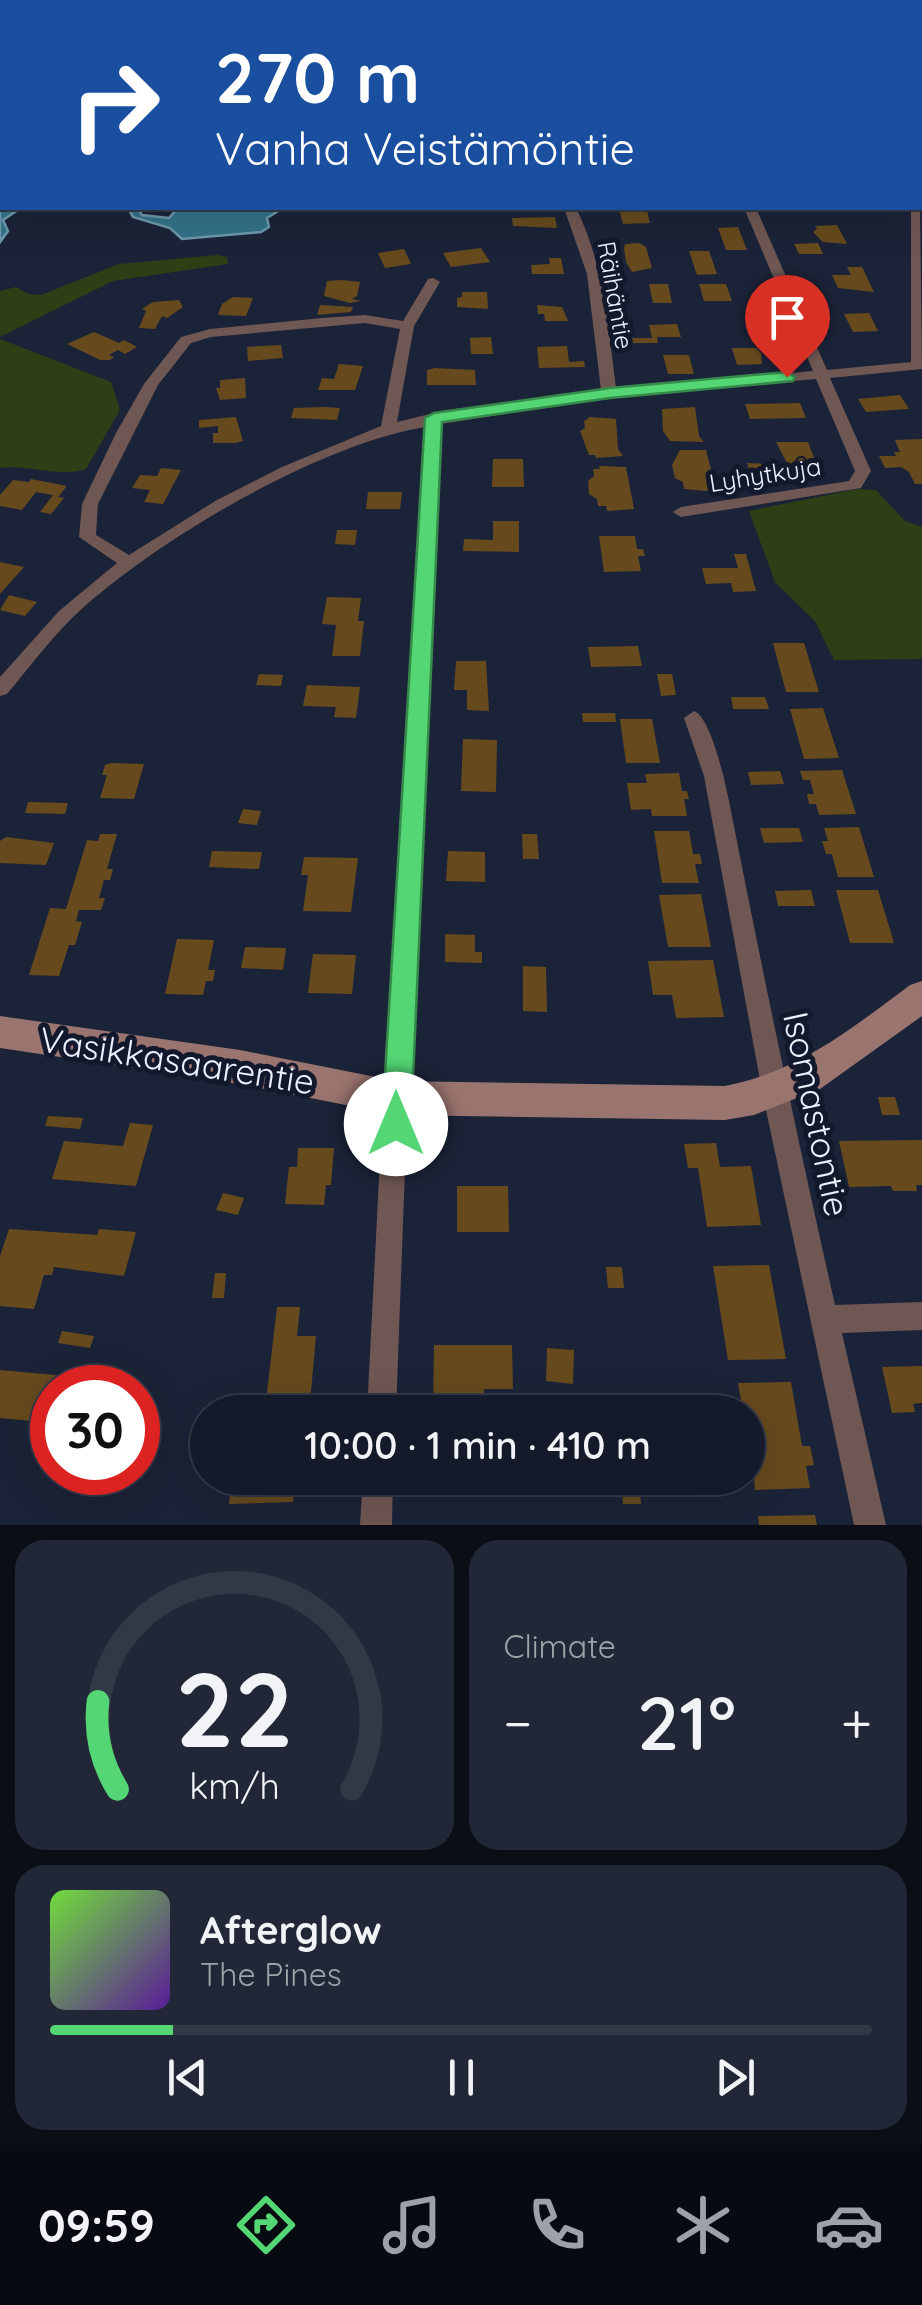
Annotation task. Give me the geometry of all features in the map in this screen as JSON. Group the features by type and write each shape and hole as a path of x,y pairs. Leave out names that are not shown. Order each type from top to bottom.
{"street":[{"name":"Räihäntie","path":"571,210 580,225 596,298 610,393"},
{"path":"751,210 822,374"},
{"path":"0,689 65,614 129,563 239,495 388,428 610,393 920,366 917,210"},
{"path":"388,428 407,326 433,282"},
{"path":"129,563 88,538 90,504 150,384 186,340 210,332 365,319 407,326"},
{"name":"Lyhytkuja","path":"681,512 855,485 862,471 860,458 822,374"},
{"path":"383,1395 434,418"},
{"name":"Isomastontie","path":"694,718 714,776 774,1092 870,1525"},
{"name":"Vasikkasaarentie","path":"0,1032 240,1067 396,1098 725,1103 774,1092 814,1077 922,996"},
{"path":"827,1319 922,1316"},
{"path":"376,1525 377,1495"}],"green space":[{"path":"227,257 228,264 113,281 0,337 0,291 16,287 28,294 41,295 119,264"},
{"path":"0,339 111,382 120,410 86,469 64,472 0,468"},
{"path":"857,489 876,490 905,521 922,527 922,659 834,660 815,621 775,582 749,511"}],"water":[{"path":"0,210 18,210 3,220 8,231 0,242"},
{"path":"129,210 169,218 175,211 169,210 280,210 267,218 269,227 261,232 182,239 170,228 133,217"}],"building":[{"path":"619,210 647,211 650,223 623,224"},
{"path":"555,217 557,228 513,226 512,218"},
{"path":"837,225 847,244 823,242 813,232 815,226"},
{"path":"738,227 747,250 726,250 718,228"},
{"path":"818,243 823,254 799,254 794,244"},
{"path":"625,244 646,247 652,268 632,272 624,248"},
{"path":"481,248 490,262 451,267 443,253"},
{"path":"404,249 411,264 385,268 378,253"},
{"path":"689,251 709,251 717,274 697,275"},
{"path":"549,258 561,258 564,274 532,274 531,265 550,264"},
{"path":"847,267 862,267 874,292 838,288 832,275 851,275"},
{"path":"327,281 360,282 357,296 352,299 361,301 350,303 324,296"},
{"path":"649,284 668,284 672,303 653,303"},
{"path":"699,284 726,284 732,301 704,301"},
{"path":"462,292 487,292 488,309 457,307"},
{"path":"233,297 253,298 246,316 218,315 222,304"},
{"path":"179,300 183,307 167,318 162,316 155,329 139,328 146,311 142,309 153,302"},
{"path":"320,305 353,307 351,312 317,315"},
{"path":"537,305 562,307 568,321 545,321 544,314 538,314"},
{"path":"869,313 878,331 853,332 844,314"},
{"path":"677,324 681,337 657,337 658,343 627,343 626,338 652,338 649,325"},
{"path":"94,332 137,347 125,354 118,350 109,355 114,357 110,360 100,360 67,344"},
{"path":"491,337 493,354 471,354 470,338"},
{"path":"281,345 283,358 248,361 247,347"},
{"path":"567,346 569,362 584,361 585,367 539,368 537,347"},
{"path":"732,348 756,348 762,364 737,365"},
{"path":"663,355 689,355 694,374 668,374"},
{"path":"339,364 363,366 355,390 318,390 322,378 334,379"},
{"path":"427,370 475,370 476,385 427,385"},
{"path":"245,378 246,398 220,400 216,388 220,388 220,380"},
{"path":"900,395 909,409 866,412 858,399"},
{"path":"800,403 806,418 750,419 745,404"},
{"path":"695,407 699,436 704,442 670,441 663,431 662,409"},
{"path":"294,408 340,408 337,420 291,418"},
{"path":"236,417 243,441 213,443 218,426 199,428 199,420"},
{"path":"590,417 616,419 618,449 623,456 589,455 580,431"},
{"path":"922,439 922,484 915,484 901,467 885,468 879,456 896,456 894,452 900,452 895,440"},
{"path":"776,442 808,442 822,479 753,483 747,463 788,465"},
{"path":"680,450 706,450 717,492 684,489 683,482 675,478 672,465"},
{"path":"493,459 523,459 524,487 492,487"},
{"path":"599,466 626,467 634,509 607,511 606,506 598,506 597,499 589,494 588,481 594,476 593,469 600,469"},
{"path":"161,468 181,470 163,504 144,502 150,490 132,488 140,475 157,476"},
{"path":"13,480 67,486 58,497 64,498 51,514 40,512 53,495 36,492 22,510 0,506 0,495"},
{"path":"368,492 402,492 400,509 366,509"},
{"path":"493,521 519,521 519,552 463,551 464,539 493,540"},
{"path":"337,530 357,530 355,545 335,544"},
{"path":"599,536 635,536 637,549 643,549 645,556 638,556 641,571 604,572"},
{"path":"734,554 746,554 756,591 733,592 731,583 706,584 702,568 738,568"},
{"path":"0,562 24,567 0,594"},
{"path":"9,595 37,602 25,616 0,610"},
{"path":"327,597 361,598 358,621 364,621 360,656 332,656 336,625 322,624"},
{"path":"773,643 804,643 819,692 786,692"},
{"path":"638,646 642,666 591,667 588,647"},
{"path":"456,661 486,661 489,711 467,710 467,690 454,690"},
{"path":"259,674 283,675 281,686 256,685"},
{"path":"657,674 672,674 676,695 661,696"},
{"path":"307,685 360,687 356,718 334,717 336,707 303,706"},
{"path":"731,697 765,697 769,709 733,709"},
{"path":"823,708 839,758 804,759 790,709"},
{"path":"582,713 615,713 616,722 583,722"},
{"path":"620,719 652,719 660,763 626,763"},
{"path":"463,739 497,740 496,792 461,791"},
{"path":"144,764 134,799 100,798 107,775 102,775 105,765"},
{"path":"842,770 856,814 819,815 816,804 809,804 807,794 814,794 810,780 803,780 800,771"},
{"path":"780,771 784,784 751,785 748,772"},
{"path":"679,773 682,791 687,791 689,799 684,799 687,816 652,816 651,809 631,810 627,783 647,783 645,774"},
{"path":"28,802 68,803 65,814 25,813"},
{"path":"243,809 261,811 257,825 238,823"},
{"path":"859,827 874,877 838,877 832,854 826,854 822,841 828,841 824,828"},
{"path":"760,828 799,828 803,842 764,843"},
{"path":"654,831 689,831 693,854 700,854 702,864 695,864 699,883 662,883"},
{"path":"100,834 117,834 107,869 113,869 110,880 104,880 99,898 105,898 101,910 79,910 76,921 82,922 59,976 29,975 50,908 66,909 87,840 98,841"},
{"path":"522,834 537,834 539,859 523,859"},
{"path":"6,837 54,843 46,865 0,863 0,841"},
{"path":"212,851 262,852 259,869 209,867"},
{"path":"448,851 485,852 485,882 446,881"},
{"path":"304,857 358,858 351,912 303,911 308,875 301,875"},
{"path":"811,890 815,906 778,906 775,891"},
{"path":"836,890 878,890 894,943 850,943"},
{"path":"701,894 711,947 668,947 659,895"},
{"path":"445,934 475,935 475,952 482,952 482,963 445,962"},
{"path":"177,939 214,940 208,970 215,970 213,981 206,981 203,995 165,994"},
{"path":"245,947 286,948 283,970 241,968"},
{"path":"313,954 356,955 352,994 308,993"},
{"path":"713,960 724,1017 676,1018 672,995 653,995 648,961"},
{"path":"523,966 546,967 547,1012 523,1011"},
{"path":"878,1097 895,1097 900,1115 882,1115"},
{"path":"48,1116 83,1118 80,1129 45,1126"},
{"path":"130,1123 153,1125 136,1186 52,1179 64,1141 123,1146"},
{"path":"922,1140 922,1185 916,1185 917,1191 893,1191 891,1186 849,1187 839,1141"},
{"path":"716,1143 720,1167 751,1166 761,1225 707,1227 698,1168 688,1168 684,1144"},
{"path":"298,1148 334,1148 331,1185 326,1185 324,1205 285,1204 289,1167 297,1167"},
{"path":"457,1186 508,1186 509,1232 457,1232"},
{"path":"223,1193 244,1198 238,1215 216,1210"},
{"path":"9,1229 97,1235 99,1229 136,1232 124,1276 54,1267 52,1275 44,1275 34,1309 0,1306 0,1256"},
{"path":"769,1265 786,1359 728,1360 713,1266"},
{"path":"606,1267 622,1267 624,1288 608,1288"},
{"path":"215,1273 226,1273 224,1298 212,1298"},
{"path":"277,1307 300,1307 297,1336 316,1336 311,1395 267,1395"},
{"path":"62,1331 94,1336 90,1348 58,1343"},
{"path":"434,1345 512,1345 513,1389 484,1389 484,1395 433,1395"},
{"path":"547,1348 574,1350 573,1384 546,1381"},
{"path":"922,1366 922,1403 913,1404 915,1412 892,1413 882,1367"},
{"path":"0,1370 30,1373 30,1421 0,1418"},
{"path":"791,1382 802,1446 810,1446 814,1465 806,1466 810,1488 765,1490 765,1395 740,1395 738,1383"},
{"path":"230,1495 294,1495 293,1502 229,1504"},
{"path":"622,1495 640,1495 641,1504 623,1504"},
{"path":"815,1515 817,1525 759,1525 758,1516"}],"route":[{"path":"396,1124 434,418 610,393 787,377"}]}
